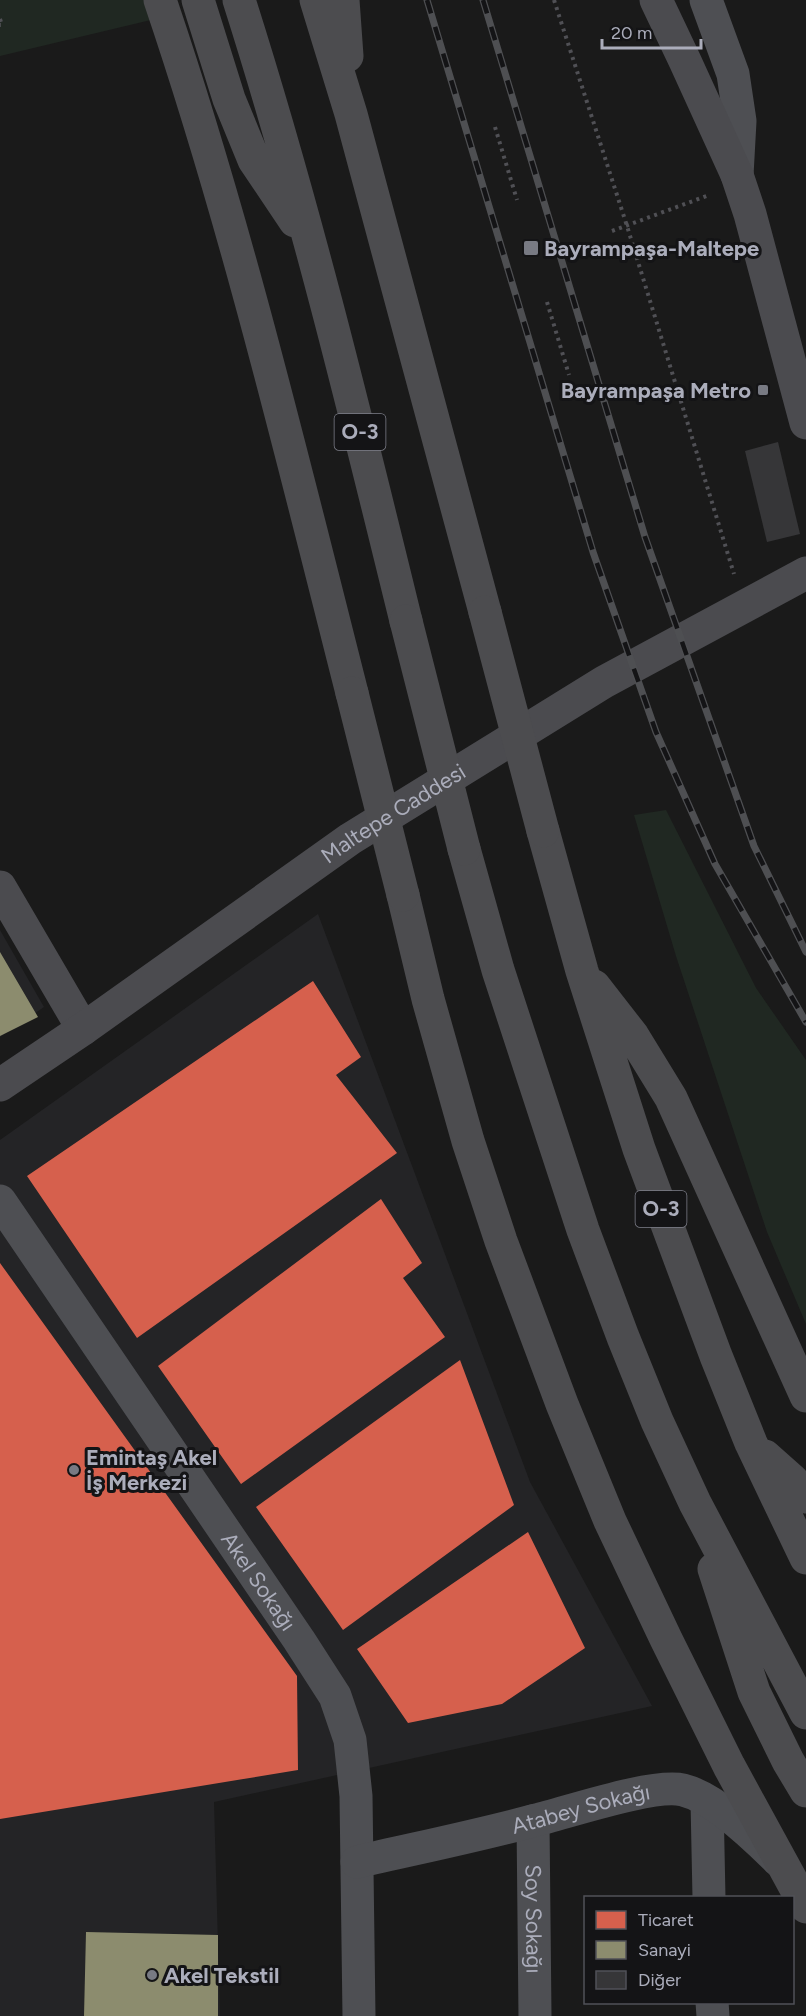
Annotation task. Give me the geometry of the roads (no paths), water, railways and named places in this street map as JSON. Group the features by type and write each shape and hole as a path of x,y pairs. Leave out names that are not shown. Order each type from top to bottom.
{"highway":[{"path":"160,0 223,198 282,416 428,999 468,1141 501,1241 562,1404 610,1521 729,1766 806,1907"},
{"path":"198,0 229,99 254,160 311,244"},
{"name":"O-3","path":"238,0 258,59 338,343 464,849 498,970 583,1230 648,1400 695,1503 806,1713"},
{"name":"O-3","path":"316,0 351,114 582,971 639,1149 700,1315 751,1443 806,1558"},
{"path":"343,0 351,114"},
{"path":"582,971 633,1036 671,1098 806,1396"},
{"path":"751,1443 792,1480 806,1497"},
{"path":"695,1503 726,1612 754,1692 788,1761 806,1791"}],"main road":[{"path":"656,0 686,61 725,184 750,214 806,423"},
{"name":"Maltepe Caddesi","path":"0,1085 83,1029 350,839 604,682 806,573"},
{"path":"0,886 83,1029"}],"street":[{"path":"706,0 733,74 740,121 725,184"},
{"name":"Akel Sokağı","path":"0,1201 335,1696 350,1740 356,1796 358,2016"},
{"name":"Atabey Sokağı","path":"357,1862 650,1791 682,1790 706,1801 738,1824 782,1863"},
{"path":"706,1801 709,1896"},
{"name":"Soy Sokağı","path":"533,1821 535,2016"}],"railway":[{"path":"427,0 593,552 656,732 715,864 806,1022"},
{"path":"483,0 645,537 754,846 806,952"}],"place":[{"name":"Bayrampaşa-Maltepe","path":"531,248"},
{"name":"Bayrampaşa Metro","path":"763,390"},
{"name":"Emintaş Akel İş Merkezi","path":"74,1470"},
{"name":"Akel Tekstil","path":"152,1975"}]}
